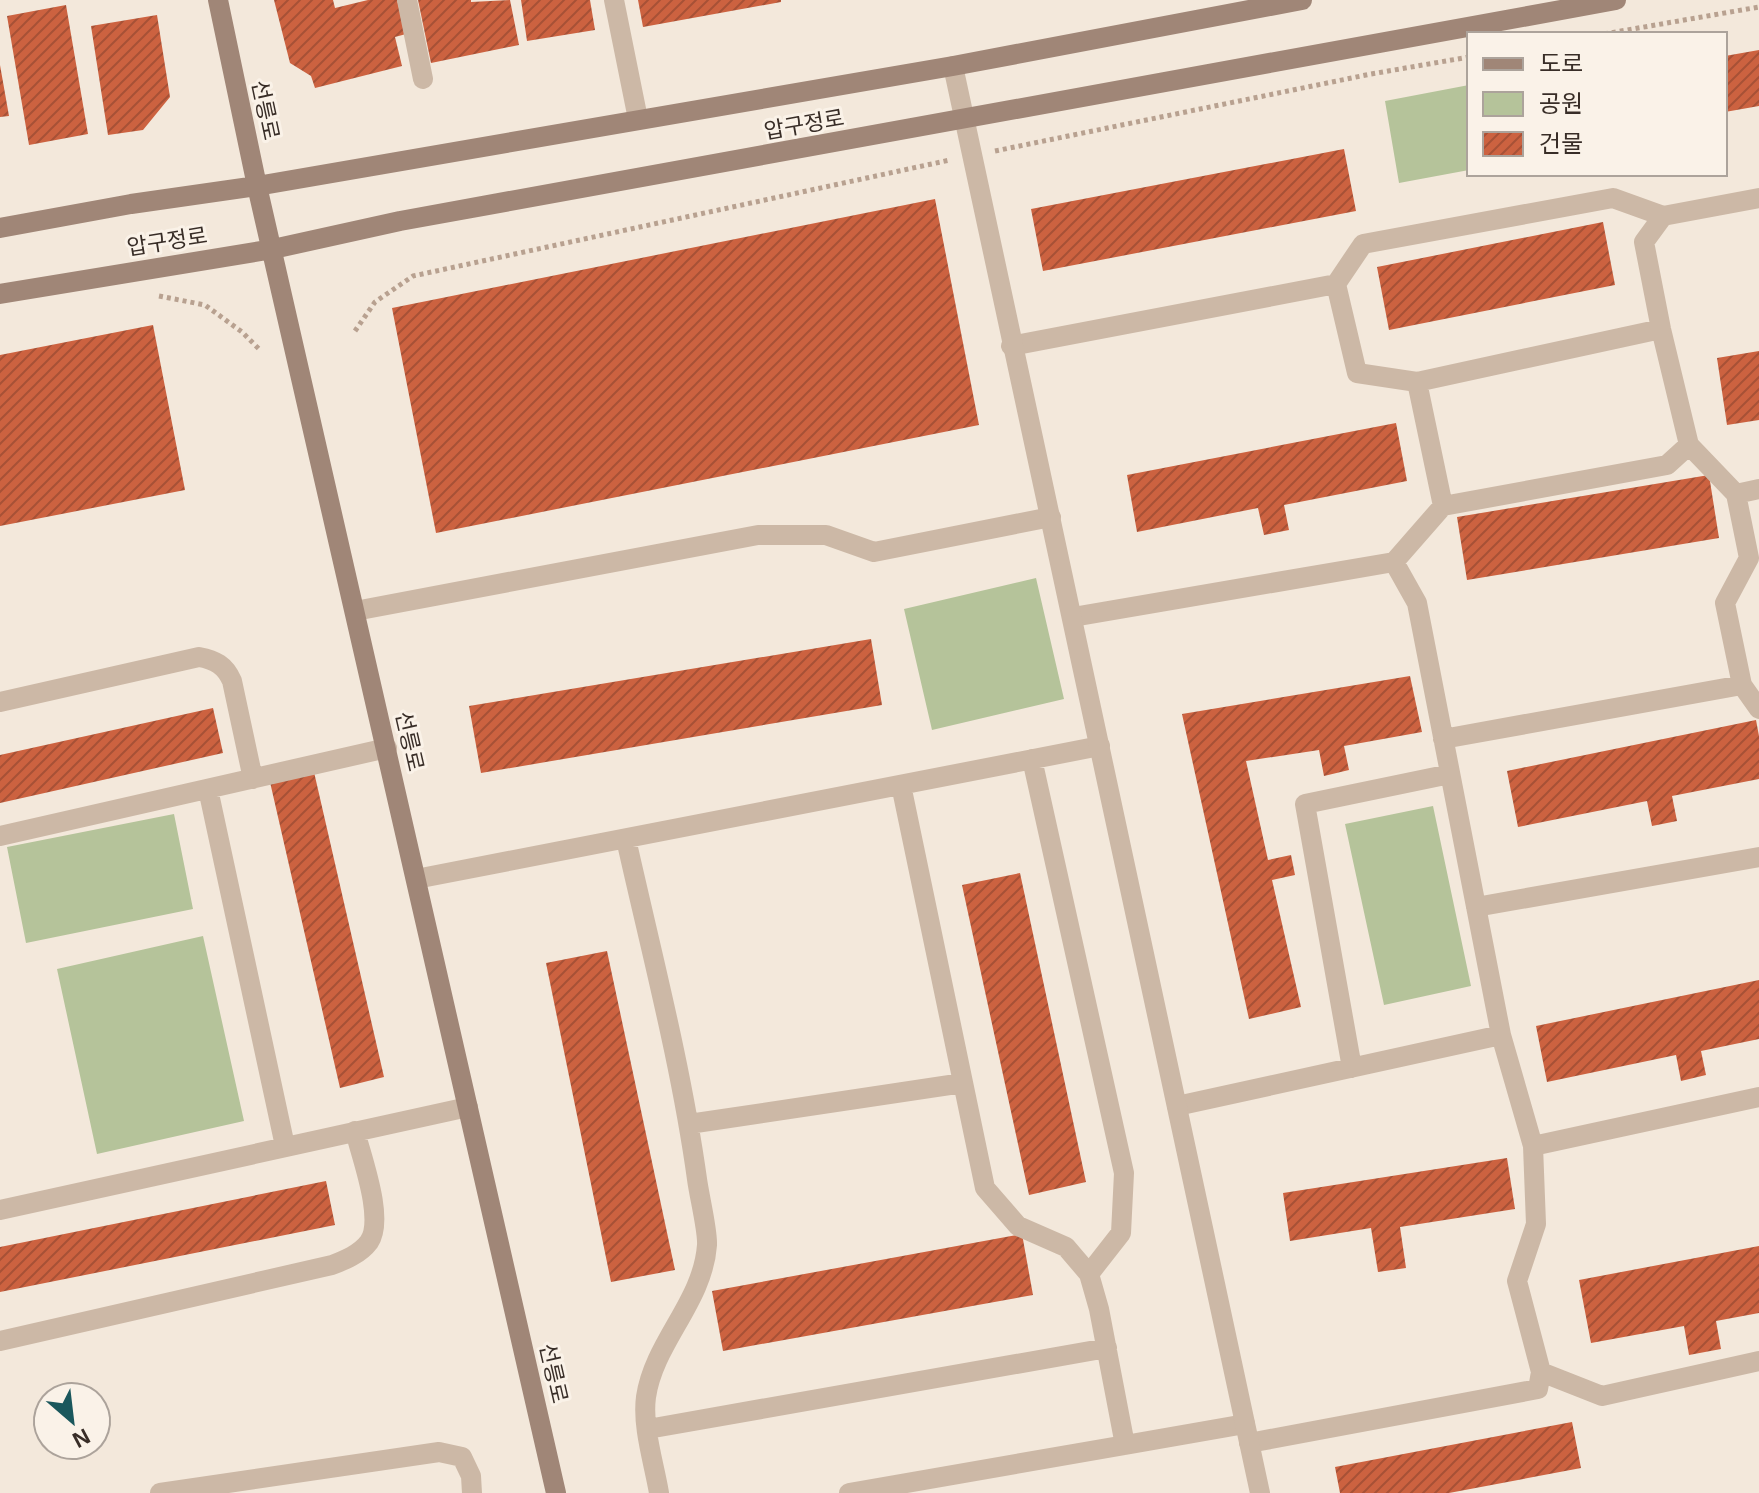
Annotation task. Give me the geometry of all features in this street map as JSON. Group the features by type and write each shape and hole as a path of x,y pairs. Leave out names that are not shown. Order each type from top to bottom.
{"main road":[{"name":"선릉로","path":"218,0 257,186 556,1493"},
{"name":"압구정로","path":"0,294 273,249 400,221 1616,0"},
{"name":"압구정로","path":"0,228 953,66 1293,1"}],"street":[{"path":"407,0 423,79"},
{"path":"614,0 638,119"},
{"path":"953,66 1260,1493"},
{"path":"1011,346 1336,284 1363,244 1613,198 1663,216 1759,198"},
{"path":"1663,216 1644,242 1689,445 1736,494 1749,558 1725,603 1742,685 1759,709"},
{"path":"1336,284 1357,373 1417,382 1661,329"},
{"path":"1417,382 1443,506"},
{"path":"1073,617 1394,562 1443,506 1667,465 1689,445"},
{"path":"1736,494 1759,489"},
{"path":"355,611 758,535 826,535 874,552 1051,517"},
{"path":"849,1493 1125,1445 1247,1434 1538,1389 1541,1372 1517,1281 1536,1224 1533,1146 1501,1035 1417,603 1394,562"},
{"path":"0,702 199,657 213,659 227,671 232,681 253,779"},
{"path":"1443,739 1742,685"},
{"path":"416,879 1100,746"},
{"path":"0,836 387,748"},
{"path":"1032,759 1124,1173 1121,1233 1089,1274"},
{"path":"1352,1068 1305,804 1450,774"},
{"path":"901,785 985,1188 1018,1226 1066,1247 1089,1274 1125,1445"},
{"path":"208,789 285,1146"},
{"path":"626,839 689,1124 707,1244 697,1285 679,1324 660,1354 646,1393 648,1429 659,1493"},
{"path":"1476,907 1759,857"},
{"path":"1177,1106 1501,1035"},
{"path":"689,1124 963,1083"},
{"path":"1533,1146 1759,1097"},
{"path":"0,1210 468,1107"},
{"path":"0,1341 332,1265 352,1256 368,1244 374,1223 372,1199 355,1131"},
{"path":"648,1429 1107,1348"},
{"path":"1541,1372 1602,1396 1759,1361"},
{"path":"160,1493 439,1452 462,1457 471,1476 472,1493"}],"path":[{"path":"1615,32 1759,7"},
{"path":"355,331 375,302 413,276 971,156 1467,57"},
{"path":"150,294 205,305 242,332 261,351"}],"green space":[{"path":"1467,85 1467,170 1399,183 1385,101"},
{"path":"1036,578 1064,699 932,730 904,609"},
{"path":"1433,806 1471,986 1384,1005 1345,824"},
{"path":"174,814 193,909 26,943 7,847"},
{"path":"203,936 244,1121 97,1154 57,969"}],"building":[{"path":"274,0 333,0 335,8 368,0 397,0 406,34 395,37 402,66 315,88 311,76 290,63"},
{"path":"418,0 510,0 519,45 431,63"},
{"path":"521,0 590,0 595,30 527,41"},
{"path":"638,0 781,0 781,2 643,27"},
{"path":"66,5 88,134 29,145 7,16"},
{"path":"157,15 170,97 143,130 108,135 91,26"},
{"path":"1759,50 1759,106 1727,112 1727,56"},
{"path":"0,65 9,116 0,117"},
{"path":"1344,149 1356,211 1043,271 1031,209"},
{"path":"935,199 979,425 436,533 392,308"},
{"path":"1603,222 1615,285 1389,330 1377,267"},
{"path":"153,325 185,490 0,526 0,355"},
{"path":"1759,351 1759,420 1727,425 1717,358"},
{"path":"1396,423 1407,481 1284,505 1289,530 1264,535 1258,508 1137,532 1127,475"},
{"path":"1709,475 1719,538 1467,580 1457,517"},
{"path":"871,639 882,705 481,773 469,706"},
{"path":"1410,676 1422,732 1344,746 1349,770 1324,776 1319,750 1246,761 1268,860 1291,855 1295,875 1272,880 1301,1007 1249,1019 1182,714"},
{"path":"213,708 223,753 0,803 0,755"},
{"path":"1756,720 1759,779 1672,796 1677,821 1652,826 1647,801 1518,827 1507,771"},
{"path":"314,772 384,1077 340,1088 270,782"},
{"path":"1020,873 1086,1182 1029,1195 962,885"},
{"path":"607,951 675,1270 611,1282 546,963"},
{"path":"1759,980 1759,1039 1701,1051 1706,1075 1681,1081 1676,1055 1547,1082 1536,1026"},
{"path":"1507,1158 1515,1209 1400,1227 1406,1268 1378,1272 1371,1228 1290,1241 1283,1193"},
{"path":"326,1181 335,1225 0,1292 0,1247"},
{"path":"1022,1234 1033,1295 723,1351 712,1291"},
{"path":"1759,1246 1759,1313 1716,1321 1721,1349 1689,1355 1684,1326 1591,1343 1579,1280"},
{"path":"1572,1422 1581,1468 1449,1493 1340,1493 1335,1467"}]}
